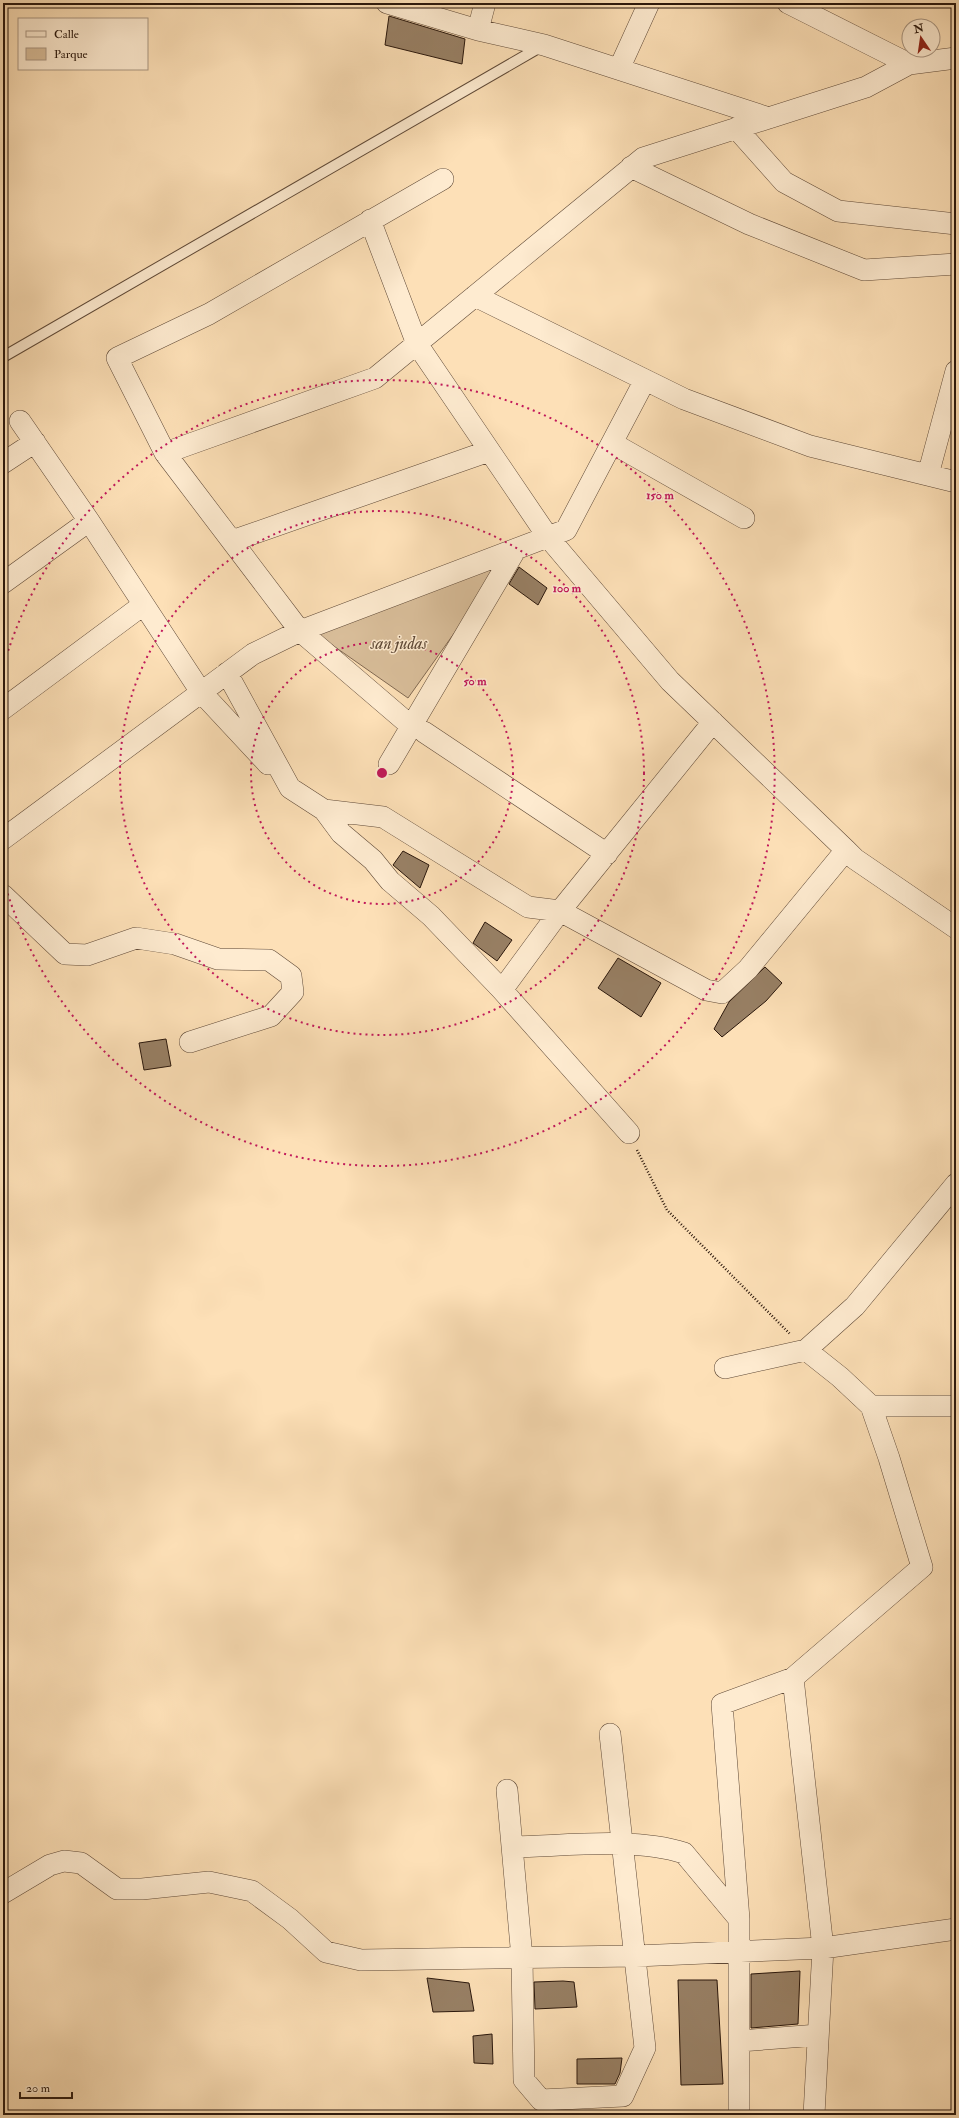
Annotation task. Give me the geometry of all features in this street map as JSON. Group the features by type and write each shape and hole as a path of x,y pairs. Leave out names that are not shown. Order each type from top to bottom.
{"street":[{"path":"387,3 478,30 544,45 769,118"},
{"path":"478,30 485,3"},
{"path":"619,69 649,3"},
{"path":"788,3 814,9 909,64"},
{"path":"165,452 374,378 637,162 733,129 866,87 909,64 956,58"},
{"path":"733,129 784,182 838,211 956,224"},
{"path":"637,162 749,224 864,270 956,264"},
{"path":"443,179 209,314 118,358 165,452 300,631 417,729 607,854"},
{"path":"370,220 417,344 548,537 670,681 855,859 956,928"},
{"path":"475,296 684,398 810,446 956,482"},
{"path":"928,475 956,371"},
{"path":"3,839 252,654 300,631 566,530 645,380"},
{"path":"20,422 89,521 201,692 290,788 324,810 341,833 373,860 390,880 431,916 502,990 629,1133"},
{"path":"3,463 34,442"},
{"path":"612,443 744,518"},
{"path":"232,541 489,451"},
{"path":"3,583 89,521"},
{"path":"389,764 417,729 516,549"},
{"path":"3,709 143,605"},
{"path":"227,673 290,788"},
{"path":"502,990 560,911 713,722"},
{"path":"324,810 383,817 528,907 560,911 706,990 722,992 748,969 846,850"},
{"path":"3,895 65,954 87,955 136,938 175,944 218,959 270,960 291,976 293,992 271,1016 190,1042"},
{"path":"725,1368 806,1350 855,1306 956,1184"},
{"path":"739,2115 739,1919 722,1704 793,1678 922,1567 889,1458 871,1406 840,1377 806,1350"},
{"path":"871,1406 956,1406"},
{"path":"793,1678 823,1948 814,2115"},
{"path":"507,1790 522,1958 524,2080 541,2100 623,2096 645,2048 636,1956 610,1734"},
{"path":"513,1847 623,1844 673,1850 684,1853 739,1919"},
{"path":"3,1894 50,1865 64,1861 81,1863 117,1889 142,1889 209,1882 252,1890 290,1919 326,1952 361,1960 636,1956 823,1948 956,1929"},
{"path":"740,2041 818,2035"}],"lane":[{"path":"3,357 544,45"}],"path":[{"path":"629,1133 668,1210 806,1350"}],"green space":[{"name":"san judas","path":"512,552 408,698 315,633"}],"building":[{"path":"389,16 465,39 462,64 385,45"},
{"path":"519,567 547,588 538,605 509,584"},
{"path":"403,851 429,865 420,888 393,865"},
{"path":"485,922 512,940 497,961 473,943"},
{"path":"618,958 661,983 641,1017 598,988"},
{"path":"765,967 782,983 766,1001 722,1037 714,1029 729,1002"},
{"path":"166,1039 171,1066 144,1070 139,1043"},
{"path":"800,1971 798,2024 751,2028 751,1974"},
{"path":"427,1978 469,1983 474,2011 433,2012"},
{"path":"678,1980 717,1980 723,2084 681,2085"},
{"path":"534,1982 574,1982 577,2007 535,2009"},
{"path":"492,2034 493,2064 474,2063 473,2036"},
{"path":"622,2058 620,2073 615,2084 577,2084 577,2059"}]}
